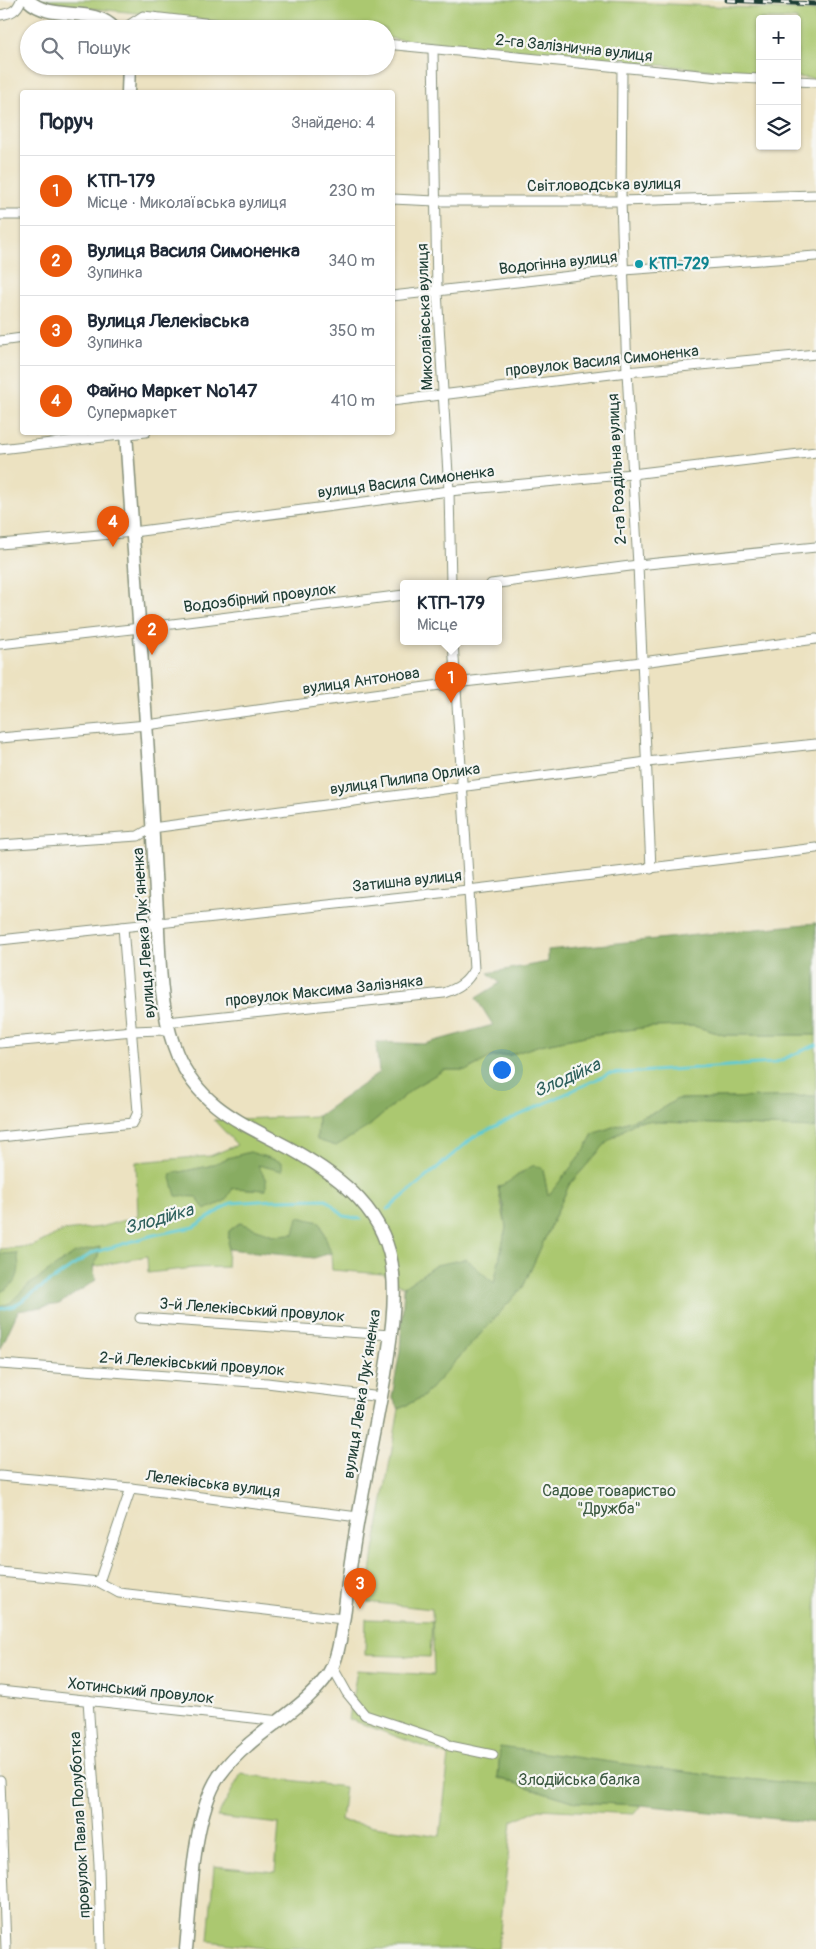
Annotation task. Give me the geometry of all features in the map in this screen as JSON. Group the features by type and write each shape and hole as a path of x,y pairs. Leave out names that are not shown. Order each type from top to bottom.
{"street":[{"path":"0,15 12,13 18,7 21,0"},
{"path":"28,0 42,10 97,17 104,20"},
{"path":"137,20 143,16 178,20"},
{"name":"2-га Залізнична вулиця","path":"395,45 720,77 756,79"},
{"name":"Миколаївська вулиця","path":"433,49 437,291 449,491 451,580"},
{"name":"2-га Роздільна вулиця","path":"622,67 621,201 627,372 638,565 651,869"},
{"path":"128,90 129,75"},
{"path":"801,81 816,82"},
{"name":"Світловодська вулиця","path":"395,198 436,202 621,201 816,195"},
{"path":"0,215 20,216"},
{"name":"Водогінна вулиця","path":"395,296 624,270 816,256"},
{"path":"0,341 20,338"},
{"name":"провулок Василя Симоненка","path":"395,401 627,372 816,355"},
{"path":"0,449 118,435"},
{"name":"вулиця Левка Лукʼяненка","path":"126,435 147,725 160,974 168,1027 179,1058 191,1080 226,1114 250,1129 290,1148 329,1172 362,1200 382,1231 391,1256 394,1279 391,1335 358,1517 339,1648 332,1668 324,1680 280,1721 246,1746 218,1778 208,1798 198,1836 186,1949"},
{"name":"вулиця Василя Симоненка","path":"0,544 133,532 449,491 632,474 816,452"},
{"path":"502,583 638,565 816,547"},
{"name":"Водозбірний провулок","path":"0,644 400,596"},
{"name":"вулиця Антонова","path":"0,738 147,725 455,683 642,662 816,639"},
{"path":"454,645 468,890"},
{"name":"вулиця Пилипа Орлика","path":"0,845 138,836 152,828 647,762 816,744"},
{"name":"Затишна вулиця","path":"0,940 468,890 816,848"},
{"name":"провулок Максима Залізняка","path":"0,1044 160,1030 168,1027 444,993 457,988 468,980 474,969 468,890"},
{"path":"0,1137 133,1123 138,1112 133,1031 122,927"},
{"name":"3-й Лелеківський провулок","path":"140,1318 391,1335"},
{"name":"2-й Лелеківський провулок","path":"0,1364 267,1383 381,1397"},
{"path":"0,1476 131,1488"},
{"name":"Лелеківська вулиця","path":"99,1582 131,1488 358,1517"},
{"path":"0,1572 99,1582 119,1593 343,1619"},
{"path":"332,1668 347,1694 365,1715 443,1741 450,1746 493,1755"},
{"name":"Хотинський провулок","path":"0,1691 280,1721"},
{"name":"провулок Павла Полуботка","path":"88,1700 101,1949"},
{"path":"0,1780 6,1949"}],"green space":[{"path":"42,0 587,0 816,11 816,79 801,77 801,15 756,15 756,75 395,39 395,20 207,20 48,4"},
{"path":"816,923 816,1035 724,1035 694,1026 649,1027 590,1035 540,1045 510,1055 491,1057 467,1070 444,1070 416,1086 368,1127 336,1146 317,1140 318,1116 379,1073 376,1042 424,1044 493,1025 476,998 500,983 488,973 548,962 548,950"},
{"path":"694,1026 724,1035 816,1035 816,1096 677,1099 658,1111 593,1134 584,1151 548,1197 543,1169 521,1172 509,1183 498,1187 506,1228 494,1284 436,1265 404,1287 383,1274 332,1270 331,1253 298,1217 295,1234 273,1235 239,1223 229,1231 227,1267 194,1268 148,1273 147,1256 93,1267 97,1260 26,1287 10,1303 0,1307 0,1249 33,1246 63,1231 101,1227 138,1216 136,1162 210,1156 237,1145 214,1120 318,1116 317,1140 368,1127 416,1086 444,1070 467,1070 491,1057 510,1055 540,1045 590,1035 649,1027","holes":["250,1152 266,1190 233,1188 205,1209 196,1197 171,1174 209,1166"]},
{"path":"816,1096 816,1128 637,1121 609,1140 569,1185 523,1287 424,1396 399,1409 392,1397 400,1351 404,1287 436,1265 466,1259 494,1283 506,1228 498,1187 534,1165 543,1169 548,1196 584,1151 593,1134 658,1111 677,1099"},
{"name":"Садове товариство \"Дружба\"","path":"637,1121 816,1128 816,1785 722,1777 500,1748 498,1778 576,1802 641,1805 634,1814 539,1809 512,1821 498,1949 271,1949 208,1941 214,1866 275,1872 279,1824 217,1817 241,1774 345,1787 341,1821 440,1836 449,1756 349,1719 357,1670 434,1675 432,1609 367,1602 399,1409 424,1396 523,1287 569,1185 609,1140"},
{"path":"250,1152 282,1162 282,1171 258,1165 266,1180 266,1190 233,1188 225,1201 205,1210 196,1197 176,1196 170,1174 209,1166"},
{"path":"298,1217 320,1222 331,1253 314,1258 228,1249 229,1231 240,1223 273,1235 294,1234"},
{"path":"100,1247 93,1267 96,1280 59,1304 18,1311 0,1350 0,1307 10,1303 26,1287 75,1253"},
{"path":"17,1253 19,1266 17,1277 11,1285 0,1292 0,1254"},
{"path":"366,1619 432,1621 430,1657 365,1655"},
{"name":"Злодійська балка","path":"500,1747 722,1777 816,1785 816,1823 641,1805 576,1802 498,1778"}],"waterway":[{"name":"Злодійка","path":"388,1209 475,1136 608,1074 774,1063 816,1045"},
{"name":"Злодійка","path":"0,1309 14,1306 92,1253 154,1235 194,1227 231,1203 326,1199 344,1216 361,1219"}],"railway":[{"path":"727,0 816,4"}],"place":[{"name":"КТП-729","path":"639,264"},
{"name":"Файно Маркет №147","path":"113,547"},
{"name":"Вулиця Василя Симоненка","path":"152,655"},
{"name":"КТП-179","path":"451,703"},
{"name":"Вулиця Лелеківська","path":"360,1609"}]}
